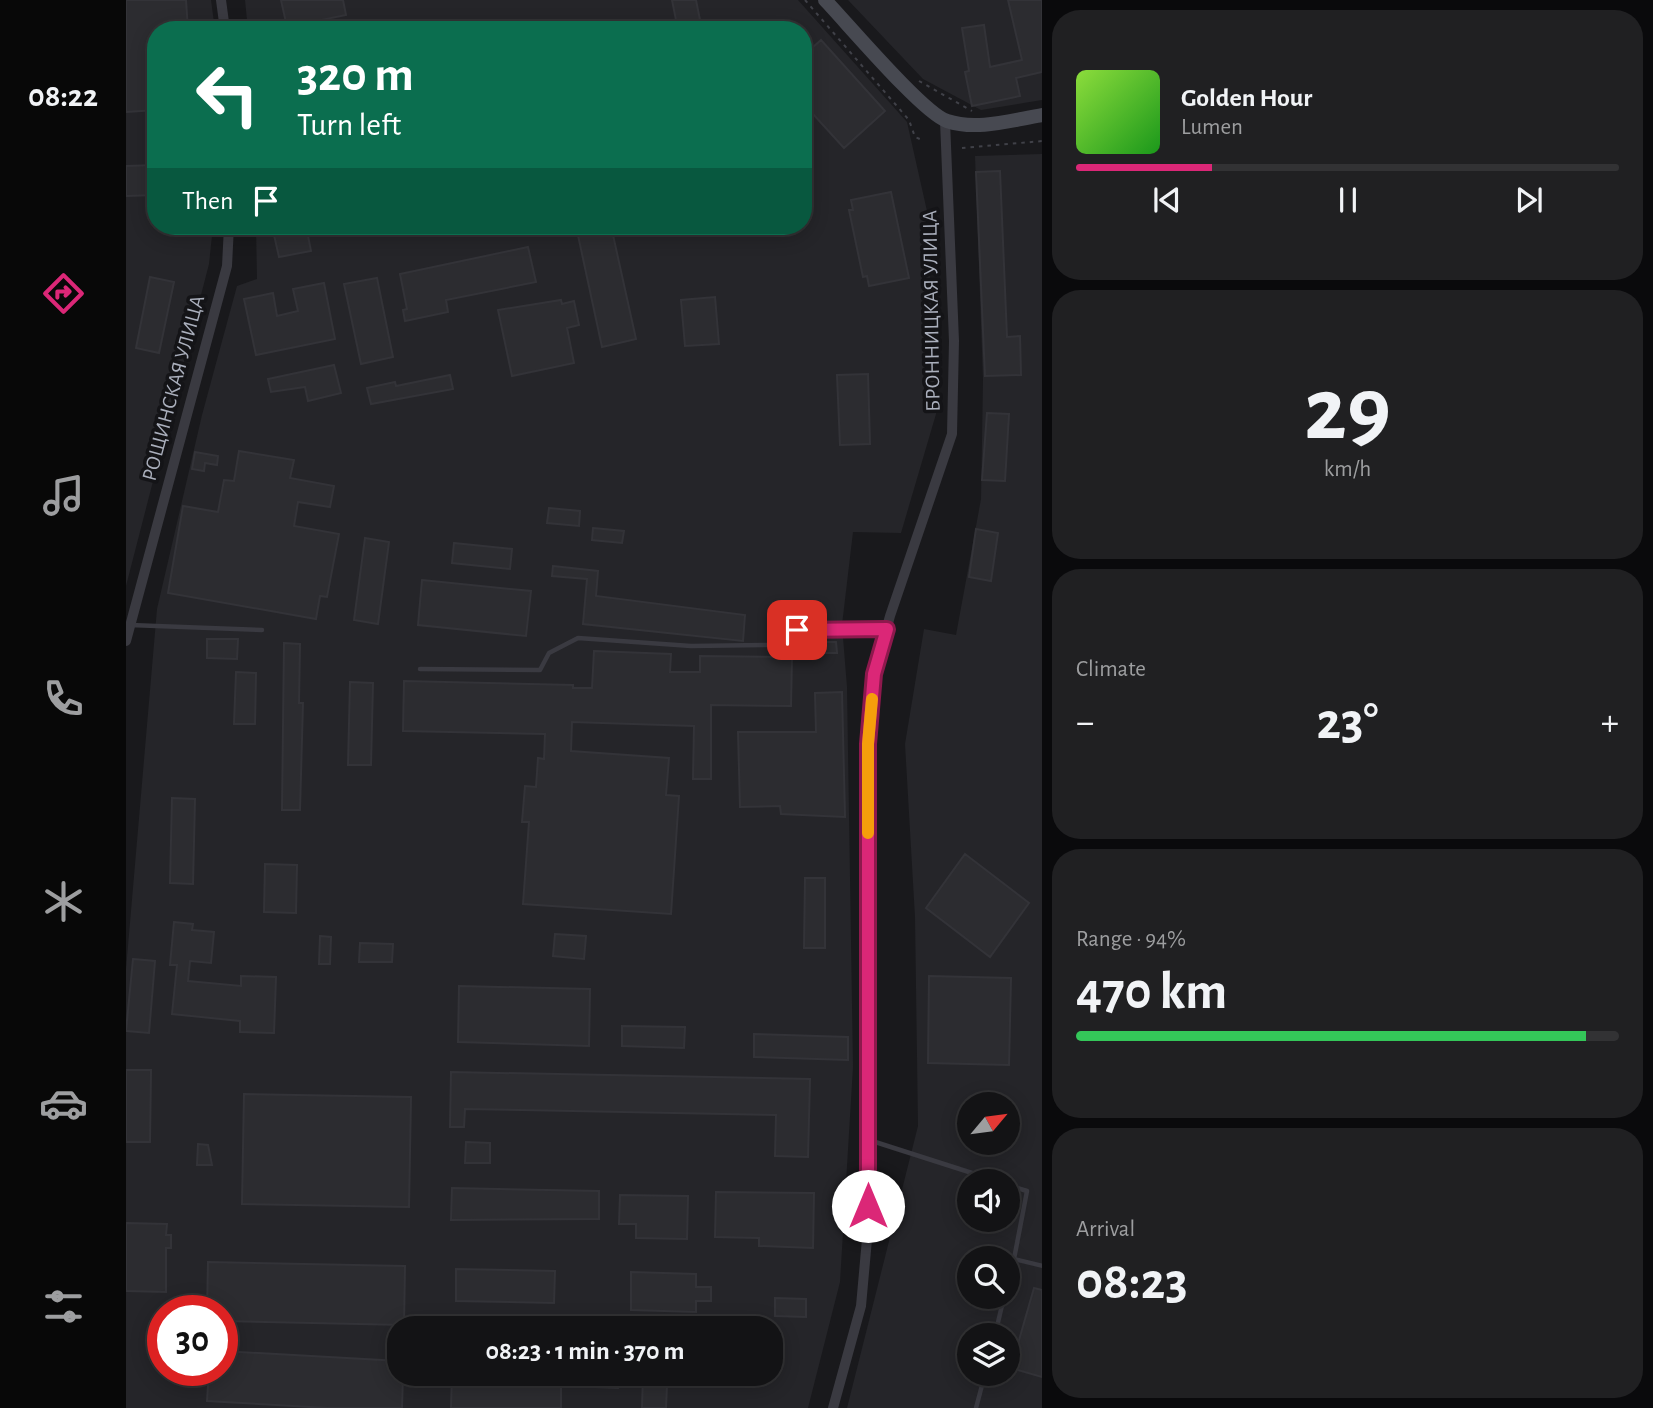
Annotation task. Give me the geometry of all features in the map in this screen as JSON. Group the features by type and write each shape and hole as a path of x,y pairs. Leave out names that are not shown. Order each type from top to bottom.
{"main road":[{"path":"825,0 917,99 945,121 979,125 1042,114"}],"street":[{"path":"221,0 224,21"},
{"name":"БРОННИЦКАЯ УЛИЦА","path":"833,1408 861,1306 868,1228 868,744 874,674 952,434 954,341 945,121"},
{"name":"РОЩИНСКАЯ УЛИЦА","path":"126,641 227,265 229,235"}],"lane":[{"path":"129,625 262,630"},
{"path":"420,669 540,670 549,653 578,638 691,646 771,645 797,630 887,629"},
{"path":"868,1139 960,1169"},
{"path":"1020,1189 1027,1191 1020,1228"},
{"path":"1020,1260 1042,1266"},
{"path":"976,1408 982,1386"}],"path":[{"path":"805,0 909,120 915,138 922,140"},
{"path":"914,78 975,113"},
{"path":"962,148 1042,141"}],"shaded area":[{"path":"126,0 211,0 214,21 147,21 147,235 212,235 209,264 126,586"},
{"path":"245,0 798,0 907,122 927,211 936,414 901,533 853,532 842,625 847,687 853,1067 840,1282 808,1408 126,1408 126,969 157,609 202,415 237,286 257,279 256,235 812,235 812,21 247,21"},
{"path":"848,0 1042,0 1042,100 981,110 923,79"},
{"path":"1042,154 1042,1408 847,1408 918,1126 915,917 905,744 924,629 956,635 981,499 983,380 975,156"}],"building":[{"path":"126,0 186,0 187,21 147,21 147,111 126,112"},
{"path":"281,0 343,0 346,15 316,21 286,21"},
{"path":"672,0 696,0 700,21 676,21"},
{"path":"1008,0 1042,0 1042,72 1016,78 1020,96 972,106 965,72 969,71 962,28 984,25 990,67 1022,60"},
{"path":"821,40 885,111 844,148 812,113 812,48"},
{"path":"147,165 147,195 126,196 126,166"},
{"path":"1000,171 1007,337 1020,336 1021,375 985,376 976,172"},
{"path":"891,192 909,278 869,286 867,276 863,277 849,210 853,210 851,200"},
{"path":"274,235 308,235 311,251 279,257"},
{"path":"578,235 613,235 636,339 602,347"},
{"path":"528,247 536,282 446,300 448,312 405,321 403,310 407,309 400,274"},
{"path":"150,277 174,282 159,353 136,348"},
{"path":"377,278 393,357 361,364 344,284"},
{"path":"324,283 335,339 256,355 244,299 273,293 277,316 298,311 293,289"},
{"path":"715,297 719,344 685,346 681,300"},
{"path":"561,300 562,304 574,301 579,325 567,328 574,363 512,376 498,310"},
{"path":"334,365 341,393 308,401 305,387 271,392 268,379"},
{"path":"868,374 870,444 840,445 837,375"},
{"path":"450,375 453,389 371,404 367,388 395,382 396,386"},
{"path":"987,413 1009,414 1005,481 982,480"},
{"path":"239,451 294,460 290,478 334,486 330,507 298,502 294,526 339,534 327,597 320,596 316,619 168,593 183,506 218,512 224,480 234,481"},
{"path":"195,452 218,456 217,465 205,463 204,471 192,469"},
{"path":"549,508 580,511 579,526 547,523"},
{"path":"593,528 624,531 622,543 592,540"},
{"path":"976,529 998,533 991,581 969,577"},
{"path":"365,538 389,542 378,624 354,620"},
{"path":"454,543 512,549 510,569 452,563"},
{"path":"553,566 598,571 596,596 745,615 743,641 583,624 587,579 552,576"},
{"path":"422,580 531,591 526,636 418,625"},
{"path":"207,639 238,639 237,659 207,658"},
{"path":"810,642 836,642 837,653 811,653"},
{"path":"284,643 300,644 299,703 303,703 300,810 282,810"},
{"path":"594,651 671,654 670,672 700,672 700,656 792,657 791,706 711,705 711,779 693,779 694,726 572,722 571,751 669,758 666,795 679,796 671,914 523,904 529,822 522,822 525,786 536,787 538,758 544,759 545,734 403,731 404,681 573,685 573,688 592,688"},
{"path":"236,672 256,673 255,724 234,724"},
{"path":"350,682 373,683 371,765 348,765"},
{"path":"842,692 845,817 781,814 780,806 740,807 738,732 816,732 815,693"},
{"path":"172,798 195,799 193,884 170,883"},
{"path":"965,854 1029,903 990,957 926,908"},
{"path":"265,864 297,865 296,913 264,912"},
{"path":"805,878 825,878 825,948 804,948"},
{"path":"174,922 193,924 192,930 214,932 211,963 190,961 188,981 241,986 241,976 276,977 274,1033 240,1032 240,1021 172,1014 177,965 170,965"},
{"path":"555,934 586,936 584,959 553,956"},
{"path":"320,936 331,937 330,964 319,964"},
{"path":"360,943 393,944 392,962 359,962"},
{"path":"133,959 155,961 149,1033 126,1031"},
{"path":"929,976 1011,978 1009,1065 928,1063"},
{"path":"459,986 590,989 589,1046 458,1042"},
{"path":"622,1026 685,1027 684,1048 622,1046"},
{"path":"754,1034 848,1037 848,1060 754,1057"},
{"path":"126,1070 151,1070 150,1142 126,1142"},
{"path":"451,1072 810,1079 808,1157 775,1156 776,1115 465,1109 464,1127 450,1127"},
{"path":"244,1094 411,1097 409,1207 242,1204"},
{"path":"466,1142 490,1143 490,1163 465,1163"},
{"path":"198,1144 208,1145 212,1165 197,1165"},
{"path":"452,1188 599,1191 599,1219 451,1220"},
{"path":"716,1192 814,1193 813,1248 759,1246 759,1238 715,1237"},
{"path":"620,1195 688,1196 687,1239 636,1238 636,1224 619,1224"},
{"path":"126,1223 167,1224 166,1235 171,1235 171,1248 166,1248 166,1292 126,1291"},
{"path":"208,1262 405,1266 404,1316 387,1316 387,1325 238,1321 238,1295 207,1295"},
{"path":"456,1269 555,1271 554,1303 456,1301"},
{"path":"631,1272 696,1274 696,1287 711,1287 711,1301 696,1301 696,1312 631,1310"},
{"path":"1034,1288 1042,1290 1042,1377 1020,1371 1020,1337"},
{"path":"775,1298 806,1299 806,1317 775,1316"},
{"path":"238,1352 387,1360 387,1386 403,1386 402,1408 328,1408 207,1401 208,1386 238,1386"},
{"path":"452,1386 561,1386 561,1408 451,1408"},
{"path":"595,1386 618,1386 618,1388"},
{"path":"643,1386 667,1386 666,1408 642,1408"}],"slow traffic":[{"path":"868,833 868,744 872,699"}],"route":[{"path":"797,630 887,629 874,674 868,744 868,1206"}]}
